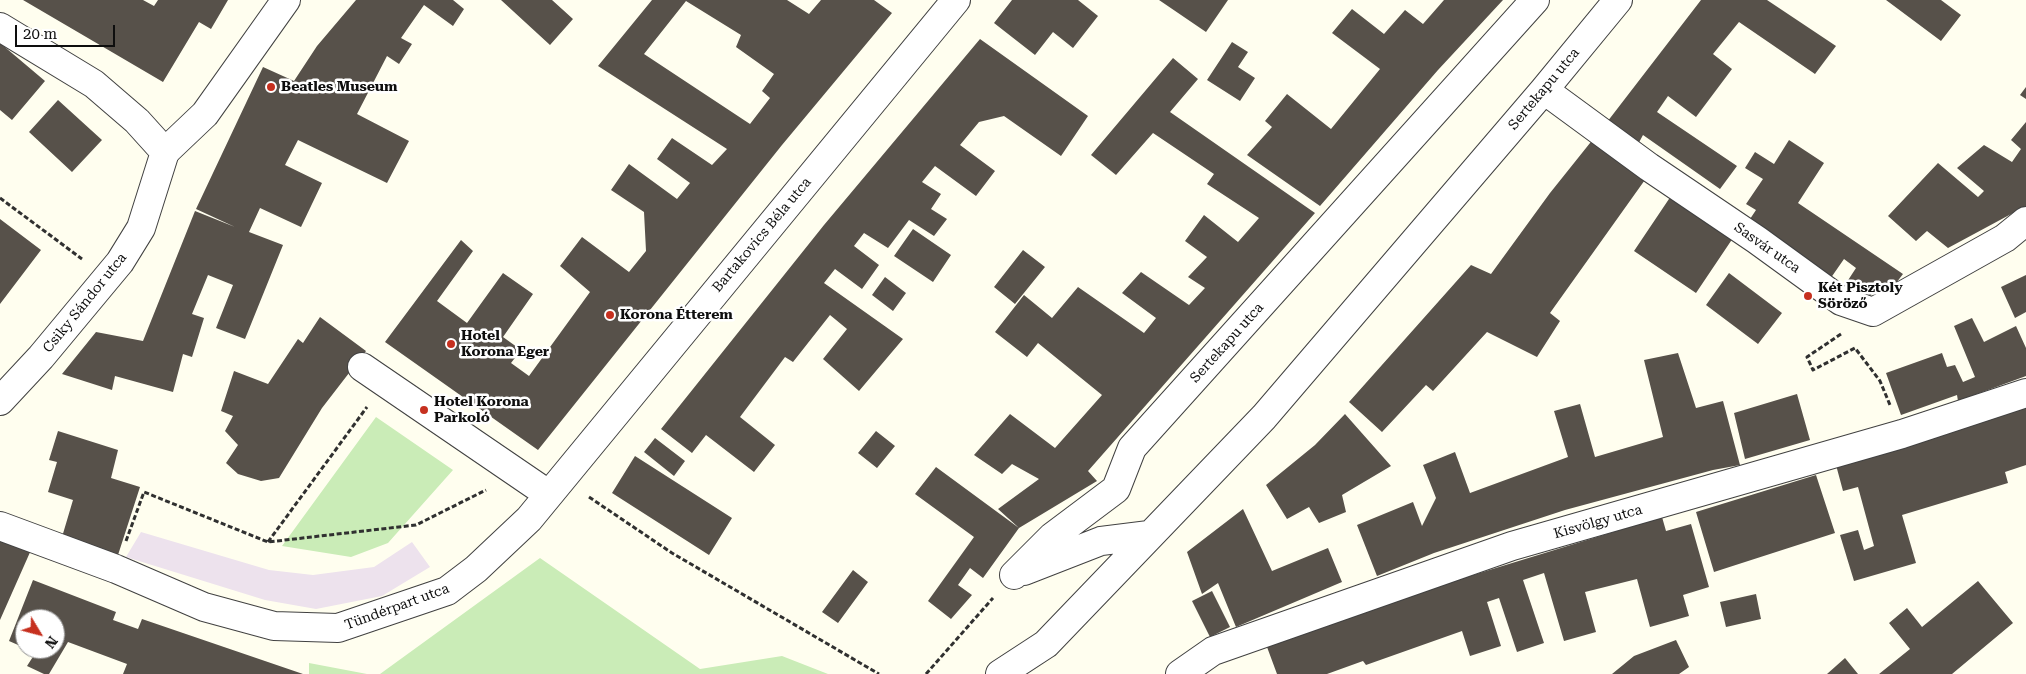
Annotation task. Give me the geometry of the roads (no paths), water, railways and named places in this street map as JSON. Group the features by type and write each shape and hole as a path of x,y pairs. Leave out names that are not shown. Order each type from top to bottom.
{"street":[{"name":"Csiky Sándor utca","path":"0,401 41,357 120,262 141,228 165,152 205,114 286,0"},
{"name":"Bartakovics Béla utca","path":"555,486 956,0"},
{"name":"Sertekapu utca","path":"1149,535 1101,541 1014,575 1052,537 1116,489 1132,448 1536,0"},
{"name":"Sertekapu utca","path":"1000,674 1046,644 1264,417 1544,90 1618,0"},
{"path":"0,27 94,84 138,121 165,152"},
{"name":"Sasvár utca","path":"1544,90 1649,167 1757,240 1841,301 1873,312 2005,238 2026,221"},
{"path":"362,367 520,472 555,486"},
{"name":"Kisvölgy utca","path":"1180,674 1213,652 1512,546 1902,434 2026,393"},
{"name":"Tündérpart utca","path":"0,526 116,569 204,607 274,626 338,628 447,591 476,570 529,519 555,486"}],"place":[{"name":"Beatles Museum","path":"271,87"},
{"name":"Két Pisztoly Söröző","path":"1808,296"},
{"name":"Korona Étterem","path":"610,315"},
{"name":"Hotel Korona Eger","path":"451,344"},
{"name":"Hotel Korona Parkoló","path":"424,410"}]}
